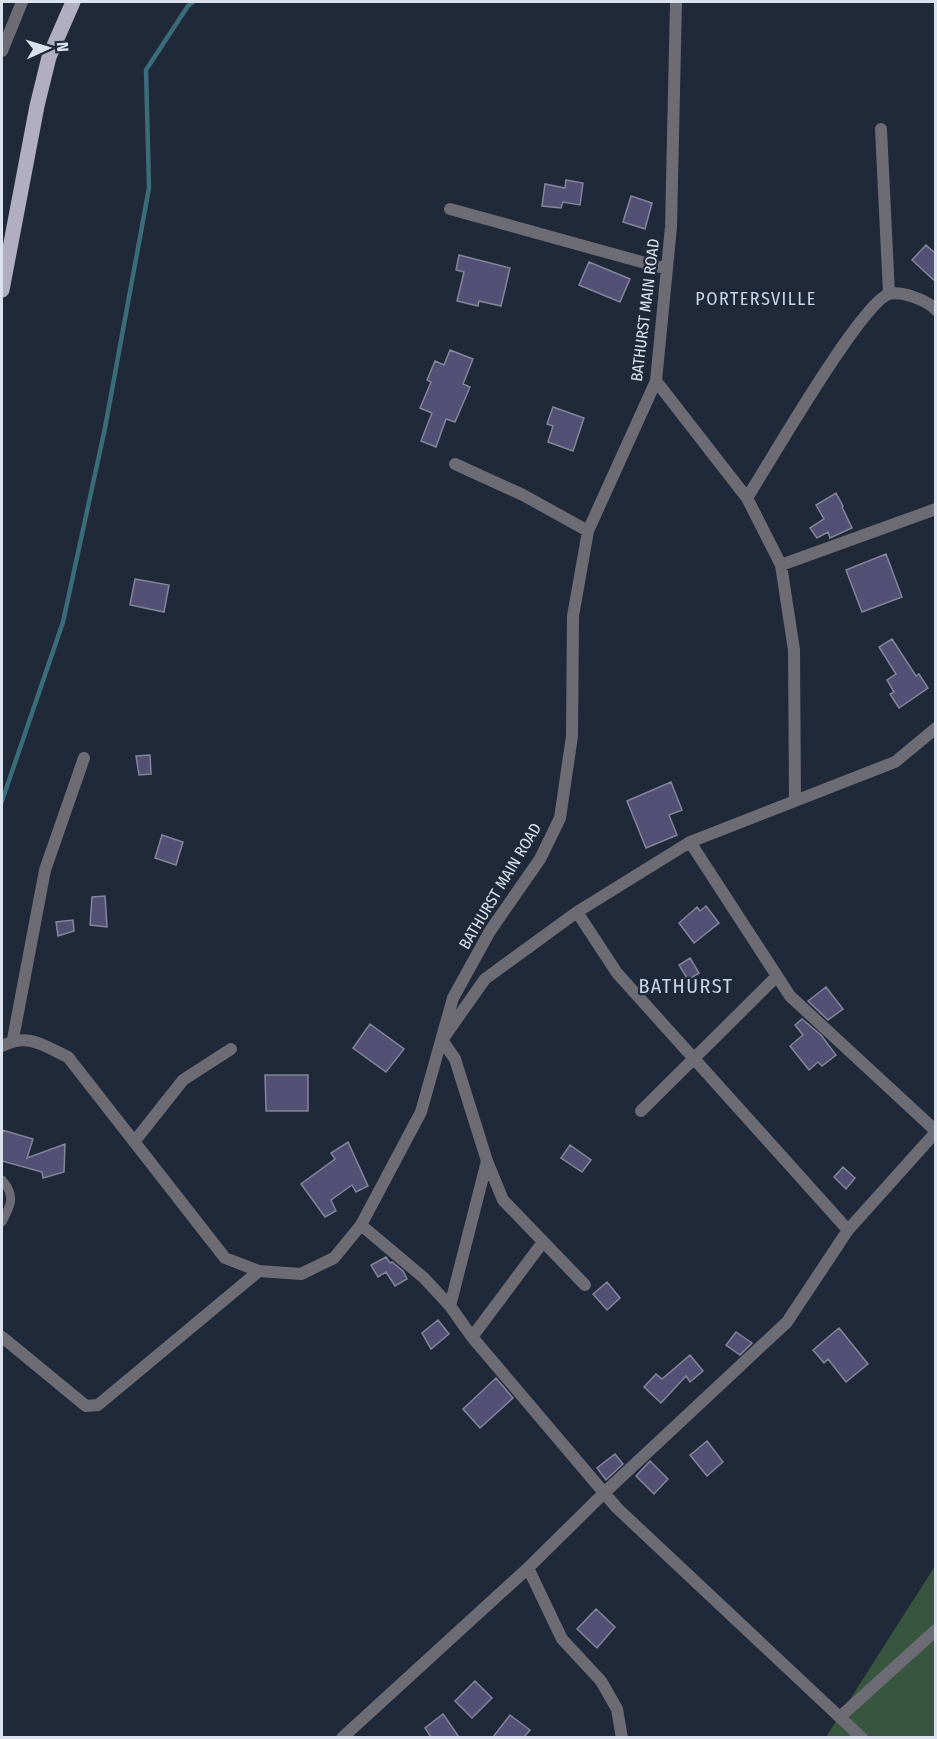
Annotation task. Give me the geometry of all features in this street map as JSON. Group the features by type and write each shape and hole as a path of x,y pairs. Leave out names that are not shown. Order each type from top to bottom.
{"main road":[{"path":"2,290 46,67 73,2"}],"street":[{"path":"2,51 22,2"},
{"name":"BATHURST MAIN ROAD","path":"14,1040 31,1040 68,1057 225,1258 259,1271 301,1274 334,1258 362,1225 421,1112 453,998 490,931 540,859 560,818 572,736 573,616 588,531 656,381 671,227 676,2"},
{"path":"881,129 889,294"},
{"path":"450,209 667,269"},
{"path":"747,498 827,369 870,309 889,294 911,296 931,304 936,309"},
{"path":"656,381 747,498 781,566 794,650 795,799"},
{"path":"455,464 523,495 588,531"},
{"path":"781,566 936,509"},
{"path":"585,1285 503,1200 487,1161 455,1059 442,1040 485,979 577,912 690,842 795,799 895,762 936,728"},
{"path":"2,1046 14,1040 45,870 84,758"},
{"path":"342,1737 528,1569 604,1493 787,1322 848,1230 936,1131 790,996 690,842"},
{"path":"577,912 617,973 848,1230"},
{"path":"641,1110 776,977"},
{"path":"134,1142 183,1080 231,1050"},
{"path":"450,1306 487,1161"},
{"path":"362,1225 424,1278 450,1306 472,1337 617,1508 862,1737"},
{"path":"472,1337 543,1242"},
{"path":"2,1337 86,1406 98,1405 259,1271"},
{"path":"528,1569 562,1639 601,1681 617,1709 622,1737"},
{"path":"841,1716 936,1630"}],"lane":[{"path":"2,1180 9,1188 11,1205 2,1222"}],"green space":[{"path":"935,1566 935,1737 826,1737"}],"building":[{"path":"566,180 583,183 580,205 563,202 561,208 542,206 545,184 565,188"},
{"path":"631,196 652,203 645,229 623,222"},
{"path":"926,245 936,254 936,282 912,260"},
{"path":"459,255 510,268 501,306 479,301 478,306 457,301 464,272 456,270"},
{"path":"589,262 630,279 620,302 579,285"},
{"path":"450,350 473,359 463,384 470,387 455,422 446,419 436,447 421,441 432,413 420,408 431,382 427,380 435,361 444,365"},
{"path":"553,407 584,418 573,451 548,442 553,426 547,424"},
{"path":"836,493 852,528 830,538 828,532 817,538 810,528 824,519 816,505"},
{"path":"886,554 902,597 862,612 846,570"},
{"path":"135,579 169,585 164,612 130,605"},
{"path":"892,639 916,676 919,674 928,688 899,708 890,694 894,692 887,680 896,674 879,647"},
{"path":"150,755 151,774 139,775 136,756"},
{"path":"671,782 682,810 669,815 677,835 646,848 627,801"},
{"path":"162,835 183,842 176,865 155,858"},
{"path":"105,896 107,927 90,925 92,897"},
{"path":"706,906 719,923 694,943 679,923 697,907 700,911"},
{"path":"73,920 74,931 58,936 56,922"},
{"path":"690,958 699,973 688,980 679,965"},
{"path":"826,987 843,1009 828,1020 808,1001"},
{"path":"802,1019 821,1035 836,1055 822,1066 818,1062 809,1070 790,1046 803,1035 795,1025"},
{"path":"370,1024 404,1049 386,1072 353,1048"},
{"path":"265,1075 308,1075 308,1111 266,1111"},
{"path":"2,1130 33,1139 27,1158 65,1144 64,1172 43,1178 42,1172 2,1161"},
{"path":"348,1142 368,1186 356,1192 352,1185 331,1200 336,1211 325,1217 301,1184 335,1159 331,1153"},
{"path":"570,1145 591,1160 582,1172 561,1158"},
{"path":"843,1167 855,1178 846,1189 834,1177"},
{"path":"386,1257 390,1263 392,1262 403,1271 407,1279 395,1286 386,1272 378,1277 371,1265"},
{"path":"607,1282 620,1298 607,1310 593,1294"},
{"path":"438,1320 449,1334 431,1349 422,1333"},
{"path":"839,1328 868,1364 846,1382 828,1359 824,1363 813,1350"},
{"path":"736,1332 752,1343 740,1355 726,1345"},
{"path":"690,1355 703,1371 690,1382 686,1376 661,1403 644,1387 656,1374 662,1379"},
{"path":"496,1378 513,1398 480,1428 463,1409"},
{"path":"707,1441 723,1462 707,1476 690,1455"},
{"path":"615,1454 623,1464 606,1480 597,1468"},
{"path":"650,1461 668,1479 654,1494 636,1476"},
{"path":"596,1609 615,1627 597,1648 577,1629"},
{"path":"475,1681 492,1698 472,1718 455,1701"},
{"path":"443,1714 459,1737 431,1737 425,1728"},
{"path":"510,1715 530,1730 524,1737 493,1737"}],"waterway":[{"path":"2,801 63,622 105,428 149,188 146,70 188,6 193,2"}],"district":[{"name":"PORTERSVILLE","path":"756,299"},
{"name":"BATHURST","path":"686,986"}]}
